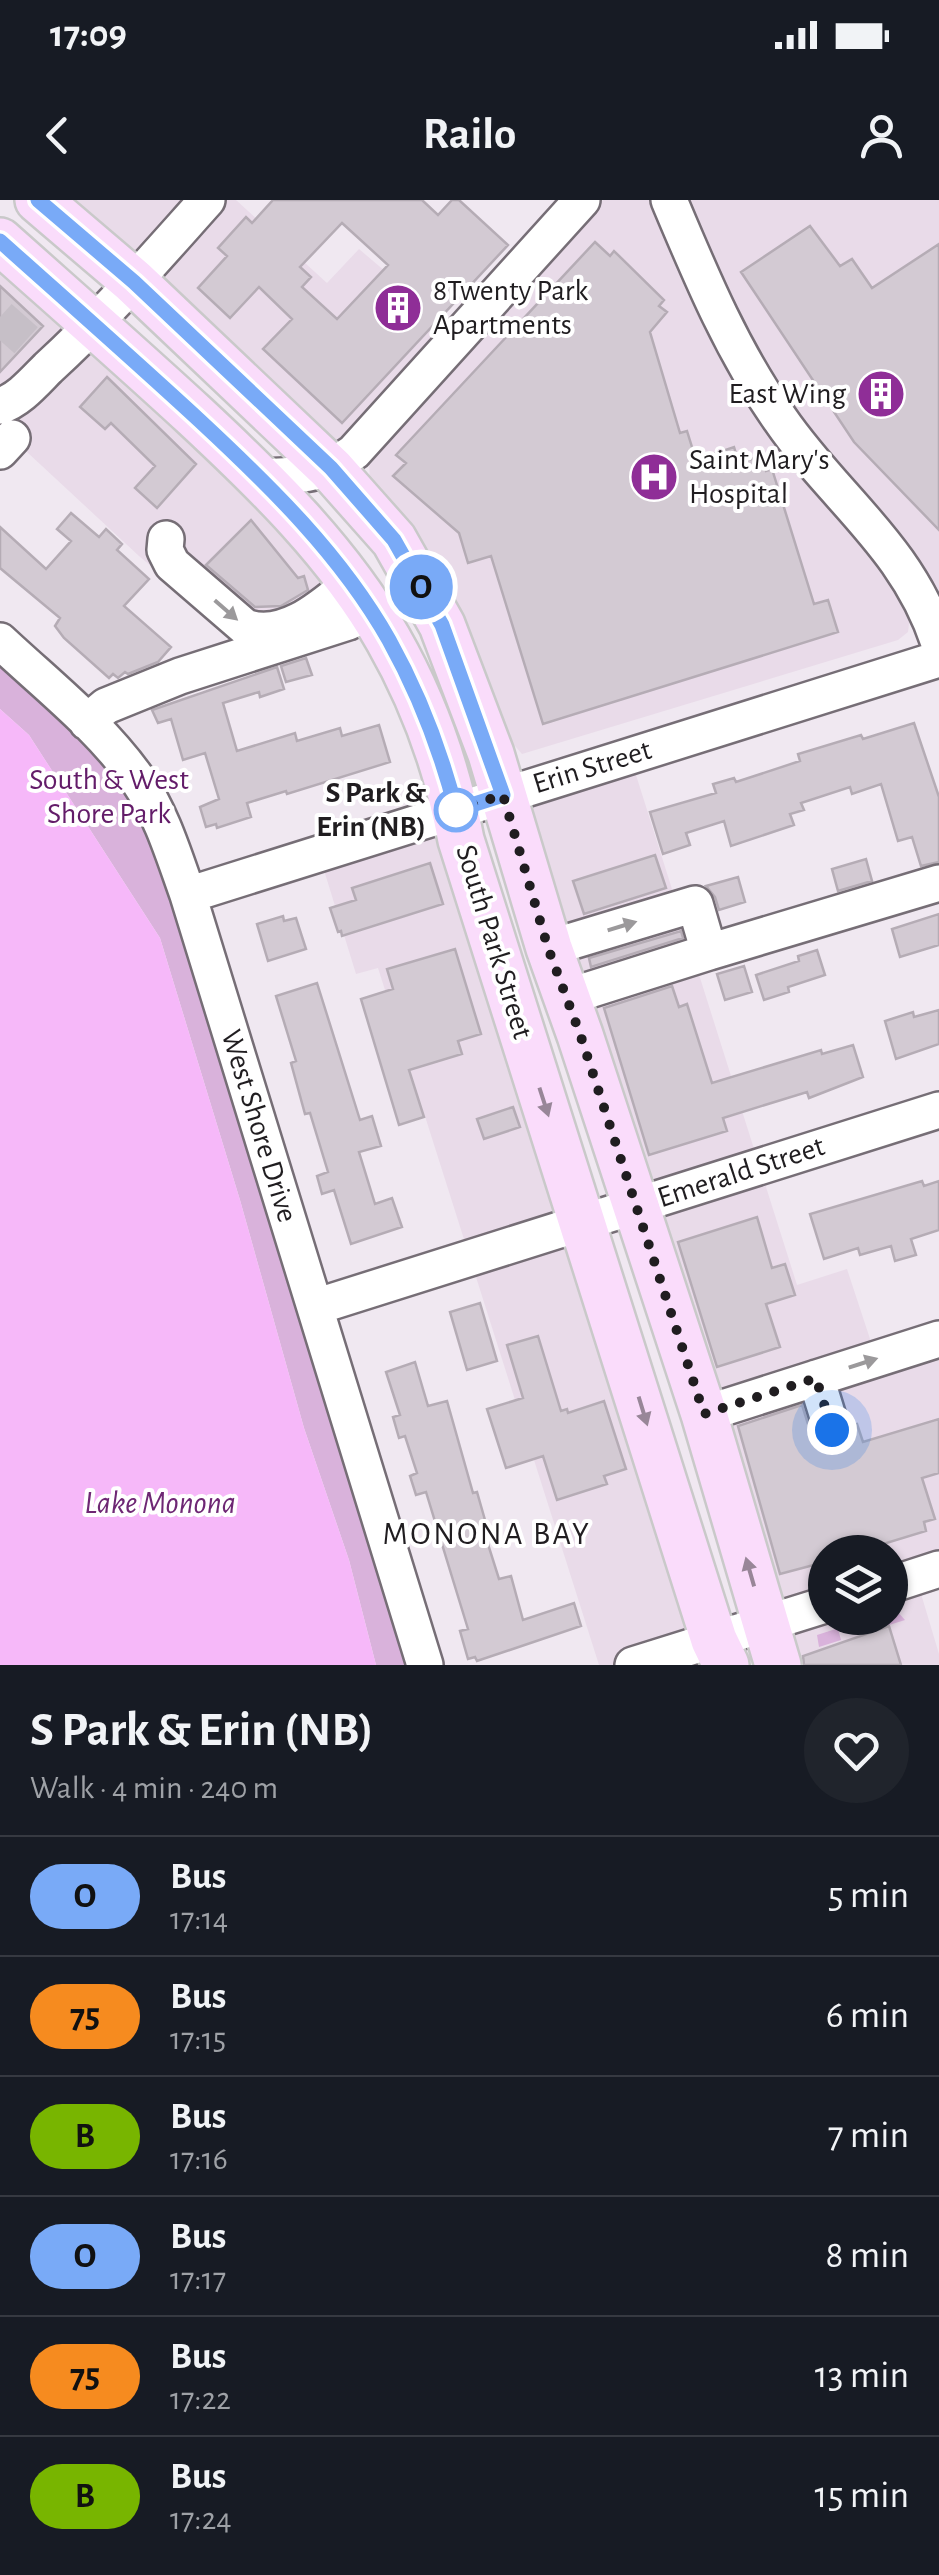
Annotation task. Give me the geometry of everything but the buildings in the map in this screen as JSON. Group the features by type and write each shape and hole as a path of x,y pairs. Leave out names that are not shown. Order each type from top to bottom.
{"main road":[{"name":"South Park Street","path":"38,200 134,282 331,468 394,540 442,625 503,795 548,948 704,1414 772,1644"},
{"name":"South Park Street","path":"0,242 260,477 292,510 389,640 446,773 466,857 720,1652"}],"street":[{"path":"20,398 94,325 207,200"},
{"path":"260,477 310,475 331,468 354,452 582,200"},
{"path":"669,200 717,311 749,372 797,443 889,546 928,610 939,642"},
{"path":"166,539 165,550 172,564 245,627 258,631 360,597"},
{"path":"87,722 106,706 180,676 348,622 360,597"},
{"name":"West Shore Drive","path":"0,641 87,722 138,780 158,813 188,895 425,1665"},
{"name":"Erin Street","path":"188,895 939,659"},
{"path":"567,998 939,884"},
{"path":"548,948 695,904 709,952"},
{"name":"Emerald Street","path":"315,1307 939,1110"},
{"path":"704,1414 939,1339"},
{"path":"816,1378 832,1430"},
{"path":"908,1579 939,1570"},
{"path":"633,1665 772,1644 808,1618"}],"shaded area":[{"path":"38,200 236,200 327,283 359,249 459,334 331,469"},
{"name":"Saint Mary's Hospital","path":"603,200 939,200 939,597 937,594 910,616 908,632 898,640 522,754 508,738 470,639 370,481 369,463 387,437"},
{"path":"0,241 347,577 255,653 139,556 0,427"},
{"path":"630,756 797,1285 847,1269 874,1351 939,1339 939,1569 916,1577 939,1665 778,1665 503,795"},
{"path":"456,810 726,1665 599,1665 378,968 356,974 319,854"}],"green space":[{"name":"South & West Shore Park","path":"0,641 138,780 411,1665 376,1665 349,1560 304,1428 160,938 29,735 0,709"},
{"path":"817,1635 840,1635 841,1640 819,1647"}],"water":[{"name":"Lake Monona","path":"0,709 29,735 160,938 304,1428 349,1560 376,1665 0,1665"}],"tunnel":[{"path":"0,317 28,342"}],"bus line":[{"name":"O","path":"0,241 244,462 292,510 347,577 389,640 422,710 456,810 503,795 442,625 394,540 331,468 134,282 38,200"}],"place":[{"name":"8Twenty Park Apartments","path":"398,308"},
{"name":"East Wing","path":"881,394"},
{"name":"Saint Mary's Hospital","path":"654,477"},
{"name":"S Park & Erin (NB)","path":"456,810"}],"district":[{"name":"MONONA BAY","path":"487,1534"}],"route":[{"path":"456,810 503,795 548,948 580,1034 704,1414 816,1378 832,1430"}]}
